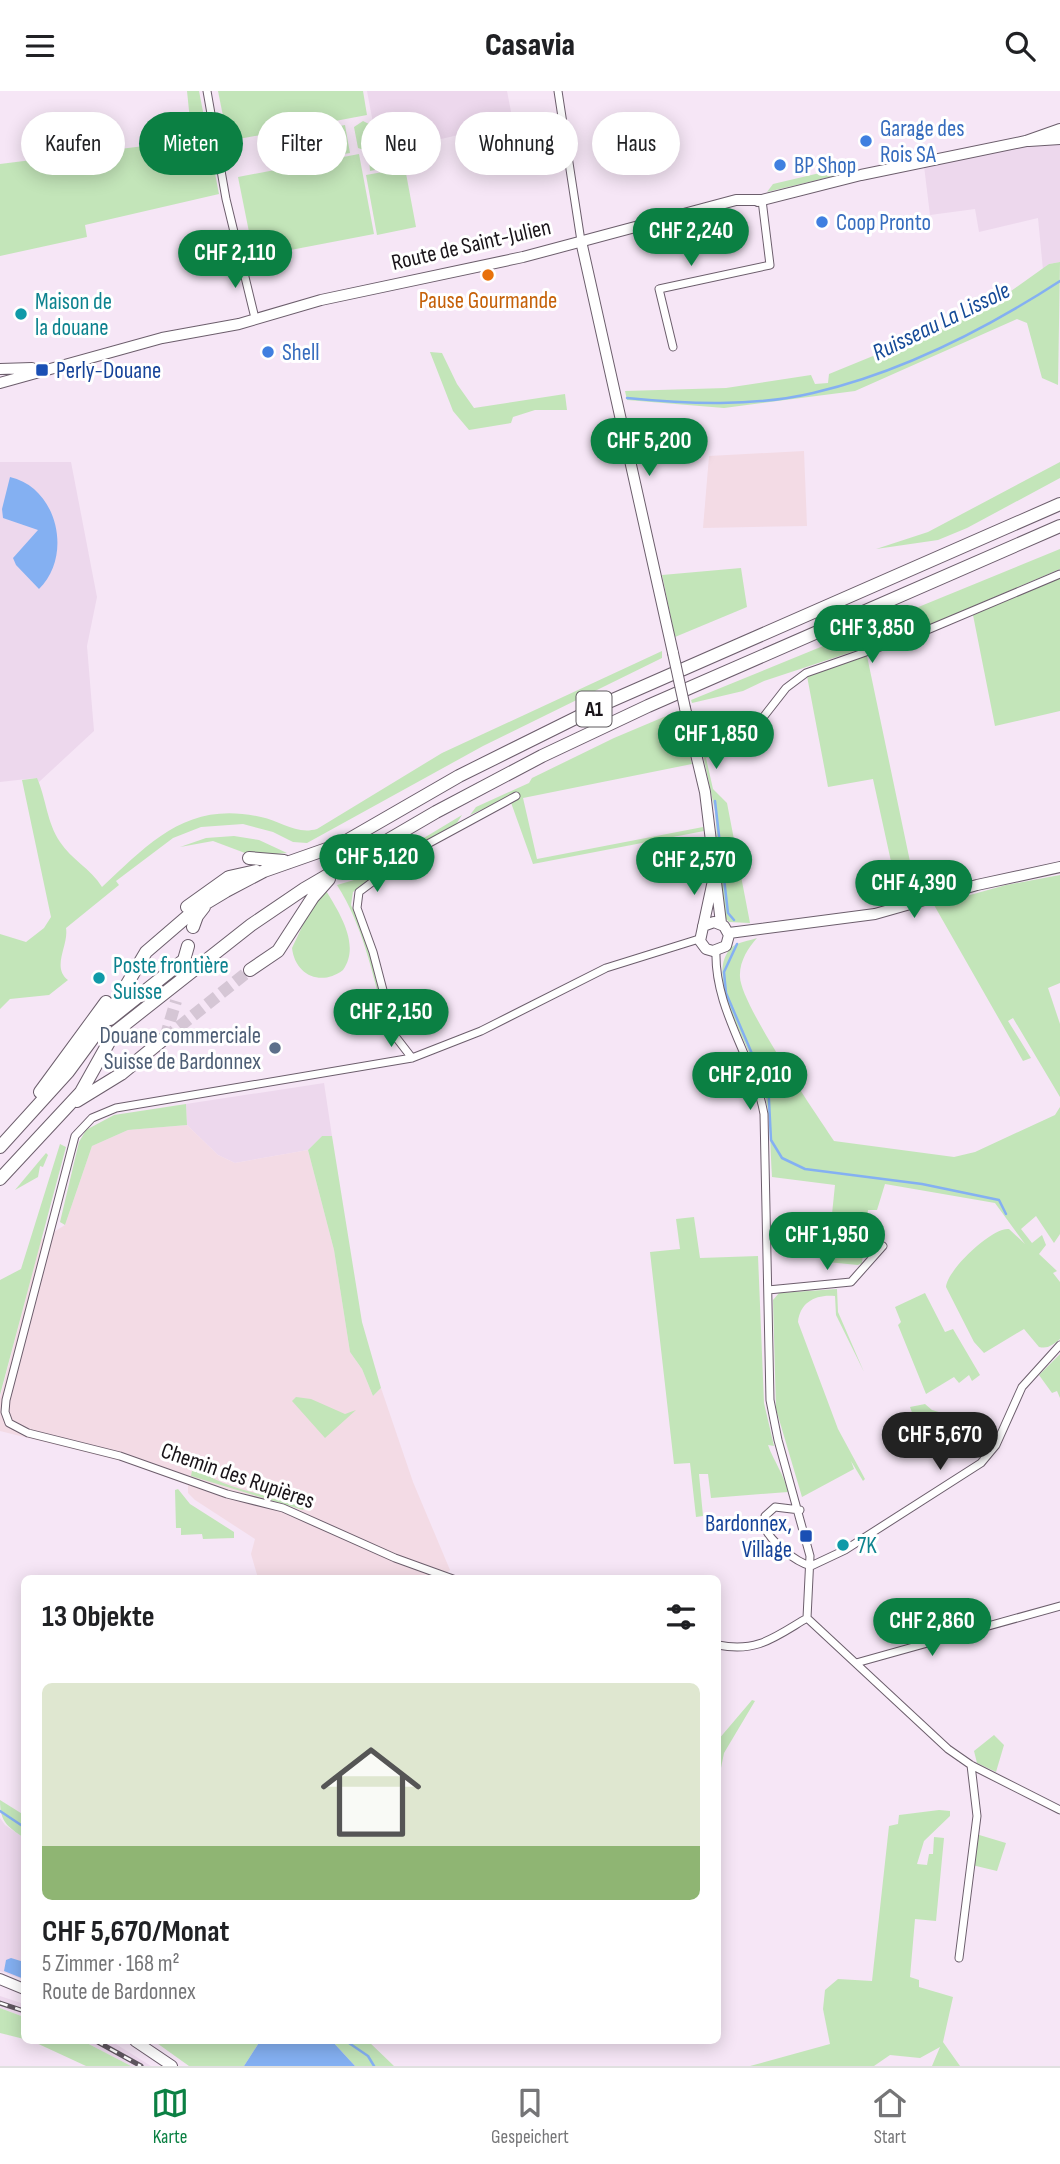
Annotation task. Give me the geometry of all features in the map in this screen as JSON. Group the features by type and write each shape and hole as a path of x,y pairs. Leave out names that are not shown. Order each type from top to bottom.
{"highway":[{"name":"A1","path":"291,862 341,844 459,776 595,708 1060,504"},
{"name":"A1","path":"340,869 455,801 567,744 1060,526"},
{"path":"249,858 291,862"},
{"path":"0,1147 68,1072 104,1023 146,952 209,902 264,871 291,862"},
{"path":"250,970 278,951 313,897 340,869"},
{"path":"0,1179 71,1104 89,1080 106,1042 114,1033 276,908 340,869"},
{"path":"0,1134 50,1080 100,1013 129,962 143,944 213,886 236,874 264,871"},
{"path":"194,927 197,916 209,902"},
{"path":"104,1023 184,960 188,946"},
{"path":"176,1001 182,981"},
{"path":"71,1104 121,1073 165,1038"}],"main road":[{"name":"Route de Saint-Julien","path":"0,369 31,368 581,241 694,212 709,214 1027,141 1060,129"},
{"name":"Route de Saint-Julien","path":"1027,141 1060,139"},
{"path":"581,241 696,753 712,840 713,875 721,923 729,933 727,944 716,951 706,949 699,939 713,875"},
{"name":"Route de Saint-Julien","path":"0,383 162,338 239,324 256,315"},
{"path":"729,933 875,914 977,885 1060,867"},
{"path":"703,926 711,922 721,923"},
{"path":"0,1979 21,1989"},
{"path":"0,1985 21,1989"},
{"path":"139,2044 172,2066"}],"street":[{"path":"207,91 226,199 256,315"},
{"path":"558,91 581,241"},
{"path":"673,347 659,289 769,265 762,200"},
{"path":"696,753 747,738 786,688 806,673 920,633 1060,574"},
{"path":"516,796 411,853 359,893 357,908 373,952 392,1027 395,1036 412,1058 481,1031 606,968 699,939"},
{"path":"716,951 722,999 757,1080 764,1114 771,1408 800,1510 811,1566 807,1618 932,1736 971,1765 1060,1810"},
{"name":"Chemin des Rupières","path":"412,1058 116,1108 85,1123 72,1142 47,1235 6,1400 7,1420 28,1433 122,1457 227,1494 283,1508 395,1558 442,1575"},
{"path":"768,1290 851,1282 883,1246"},
{"path":"800,1510 775,1507 767,1512 764,1526 774,1541 801,1562 811,1566 845,1550 981,1463 996,1445 1022,1387 1060,1345"},
{"path":"856,1663 1060,1606"},
{"path":"721,1646 740,1649 768,1641 807,1618"},
{"path":"959,1958 976,1816 971,1765"}],"shaded area":[{"path":"367,91 507,91 511,112 455,112 455,136 441,139 441,112 371,112"},
{"path":"1060,133 1060,262 1049,264 1043,270 1038,218 979,232 975,209 930,215 924,166"},
{"path":"804,451 807,526 703,528 709,456"},
{"path":"0,462 71,462 97,597 87,646 94,731 39,782 36,778 0,782"},
{"path":"324,1083 332,1136 322,1136 308,1150 235,1163 218,1155 187,1125 186,1104"},
{"path":"187,1125 218,1155 235,1163 308,1150 334,1250 350,1352 362,1369 373,1396 381,1388 413,1482 450,1570 443,1575 257,1575 251,1554 255,1539 195,1500 188,1493 188,1485 125,1462 0,1431 0,1398 41,1240 65,1225 92,1146 128,1130"},
{"path":"0,1818 21,1836 21,1979 0,1971"},
{"path":"0,1996 21,2003 21,2016 0,2008"},
{"path":"89,2044 116,2044 151,2066 131,2066"}],"green space":[{"path":"187,91 199,91 203,112 189,112"},
{"path":"218,91 363,91 366,112 347,119 347,112 257,112 257,136 243,138 243,112 222,112"},
{"path":"361,122 361,149 358,148 354,127"},
{"path":"139,147 139,175 215,175 219,194 85,225 87,237 0,256 0,164 21,161 21,175 125,175 125,148"},
{"path":"359,154 374,234 254,257 238,177 257,173 347,175 347,156"},
{"path":"841,168 851,172 767,192 773,184"},
{"path":"366,175 406,175 416,227 377,235"},
{"path":"1060,262 1058,385 1042,378 1027,323 1017,319 855,391 724,408 627,400 625,391 726,388 811,375 815,384 828,383 829,374 983,311 1049,264"},
{"path":"430,352 442,353 457,384 474,408 565,394 567,410 535,410 513,417 511,423 469,430 453,411"},
{"path":"1060,462 1060,478 967,528 938,540 876,549 928,532"},
{"path":"1060,549 1060,569 918,630 764,681 743,691 692,703 691,700"},
{"path":"741,568 747,607 675,637 662,575"},
{"path":"1060,578 1060,711 995,726 973,615"},
{"path":"662,651 662,658 483,746 307,843 293,842 273,832 243,824 201,827 173,838 116,881 119,885 66,928 61,969 68,980 49,995 10,999 0,1009 0,934 26,942 44,928 51,917 22,780 37,778 52,827 60,842 102,887 137,855 172,829 212,814 235,813 261,817 302,830 317,829 442,753"},
{"path":"867,656 917,895 897,889 873,779 828,787 807,676"},
{"path":"678,711 692,764 523,798 537,859 703,827 704,831 533,864 509,797 470,815 476,807 529,783 532,778 614,738"},
{"path":"743,744 706,758 713,789 727,803 750,923 729,922 723,915 715,811 703,755"},
{"path":"462,815 455,826 386,866 353,892 351,905 366,937 387,1028 361,936 337,885 354,880"},
{"path":"234,836 259,840 287,853 253,856 213,841 180,847 206,838"},
{"path":"1060,875 1060,983 1048,988 1060,1024 1060,1097 1013,1018 1008,1021 1031,1058 1023,1061 934,905 1006,885"},
{"path":"325,889 346,929 350,950 343,970 326,978 318,978 298,965 292,948 310,910"},
{"path":"757,938 747,951 741,966 740,977 744,991 780,1059 834,1141 954,1157 975,1152 1055,1115 1060,1107 1060,1234 1054,1243 1036,1216 1021,1229 1032,1243 1042,1235 1046,1245 1039,1254 1057,1271 1053,1273 1060,1282 1060,1339 1055,1343 1048,1347 1039,1347 1024,1329 984,1353 974,1342 946,1287 962,1261 982,1242 1001,1230 1009,1229 1025,1244 995,1203 885,1184 877,1210 868,1210 862,1263 858,1265 827,1262 835,1185 772,1177 766,1096 726,995 722,976 724,960 734,945"},
{"path":"186,1104 187,1125 128,1130 92,1146 65,1225 60,1222 79,1142 86,1130 114,1115"},
{"path":"322,1136 332,1136 362,1322 381,1388 373,1396 362,1369 350,1352 334,1250 308,1150"},
{"path":"60,1144 66,1147 0,1395 0,1280 21,1269"},
{"path":"46,1153 48,1155 43,1167 40,1166 38,1177 15,1190"},
{"path":"694,1217 700,1258 758,1256 764,1403 774,1446 768,1445 788,1492 711,1498 708,1474 699,1474 703,1516 696,1517 690,1463 674,1464 650,1252 680,1249 676,1219"},
{"path":"837,1289 838,1312 864,1372 836,1315 835,1296 821,1296 810,1301 802,1309 798,1322 838,1429 865,1479 863,1481 851,1461 854,1469 802,1497 776,1409 773,1300 779,1293"},
{"path":"925,1293 945,1332 953,1329 980,1375 972,1381 969,1375 959,1383 954,1377 926,1394 898,1325 901,1322 895,1307"},
{"path":"1060,1354 1060,1398 1057,1391 1052,1393 1039,1375"},
{"path":"296,1397 311,1399 345,1414 356,1410 325,1438 292,1401"},
{"path":"925,1404 932,1410 952,1416 948,1427 938,1437 923,1417 914,1418 910,1407"},
{"path":"193,1466 218,1481 304,1507 303,1510 191,1476"},
{"path":"178,1489 190,1504 234,1532 234,1538 203,1539 202,1534 181,1535 181,1528 176,1528 175,1490"},
{"path":"752,1700 755,1701 724,1753 721,1768 721,1736"},
{"path":"994,1735 1004,1745 996,1772 977,1763 974,1751"},
{"path":"0,1800 21,1813 21,1836 6,1823 1,1814"},
{"path":"950,1811 950,1816 924,1841 917,1864 927,1865 929,1854 933,1854 934,1837 944,1838 936,1921 915,1919 910,1977 919,1980 919,1987 953,1997 943,2042 960,2066 932,2066 940,2047 920,2058 890,2055 874,2066 750,2066 830,2044 823,2009 825,1990 838,1979 872,1981 889,1826 898,1824 899,1815"},
{"path":"976,1834 1006,1843 997,1871 972,1865"},
{"path":"0,2008 21,2016 21,2038 0,2033"},
{"path":"38,2044 89,2044 131,2066 86,2066"},
{"path":"158,2044 258,2044 244,2066 189,2066"},
{"path":"335,2044 371,2044 394,2066 355,2066"}],"water":[{"path":"10,477 26,484 40,495 55,525 56,559 39,589 16,565 13,558 38,530 3,518 2,509"},
{"path":"11,1958 21,1961 21,1978 4,1971 6,1960"},
{"path":"258,2044 335,2044 355,2066 244,2066"}],"waterway":[{"name":"Ruisseau La Lissole","path":"627,398 697,403 744,402 813,393 877,374 941,347 1002,316 1060,281"},
{"path":"715,801 728,913 734,920"},
{"path":"737,944 724,972 726,993 756,1063 768,1081 771,1140 782,1158 805,1169 922,1184 999,1200 1006,1214"},
{"path":"0,1811 21,1825"},
{"path":"350,2044 368,2056 374,2066"}],"tunnel":[{"path":"165,1038 250,970"},
{"path":"165,1038 176,1001"}],"railway":[{"path":"0,2003 21,2010"},
{"path":"101,2044 141,2066"}],"place":[{"name":"Garage des Rois SA","path":"866,141"},
{"name":"BP Shop","path":"780,165"},
{"name":"Coop Pronto","path":"822,222"},
{"name":"Pause Gourmande","path":"488,275"},
{"name":"Maison de la douane","path":"21,314"},
{"name":"Shell","path":"268,352"},
{"name":"Perly-Douane","path":"42,370"},
{"name":"Poste frontière Suisse","path":"99,978"},
{"name":"Douane commerciale Suisse de Bardonnex","path":"275,1048"},
{"name":"Bardonnex, Village","path":"806,1536"},
{"name":"7K","path":"843,1545"}]}
